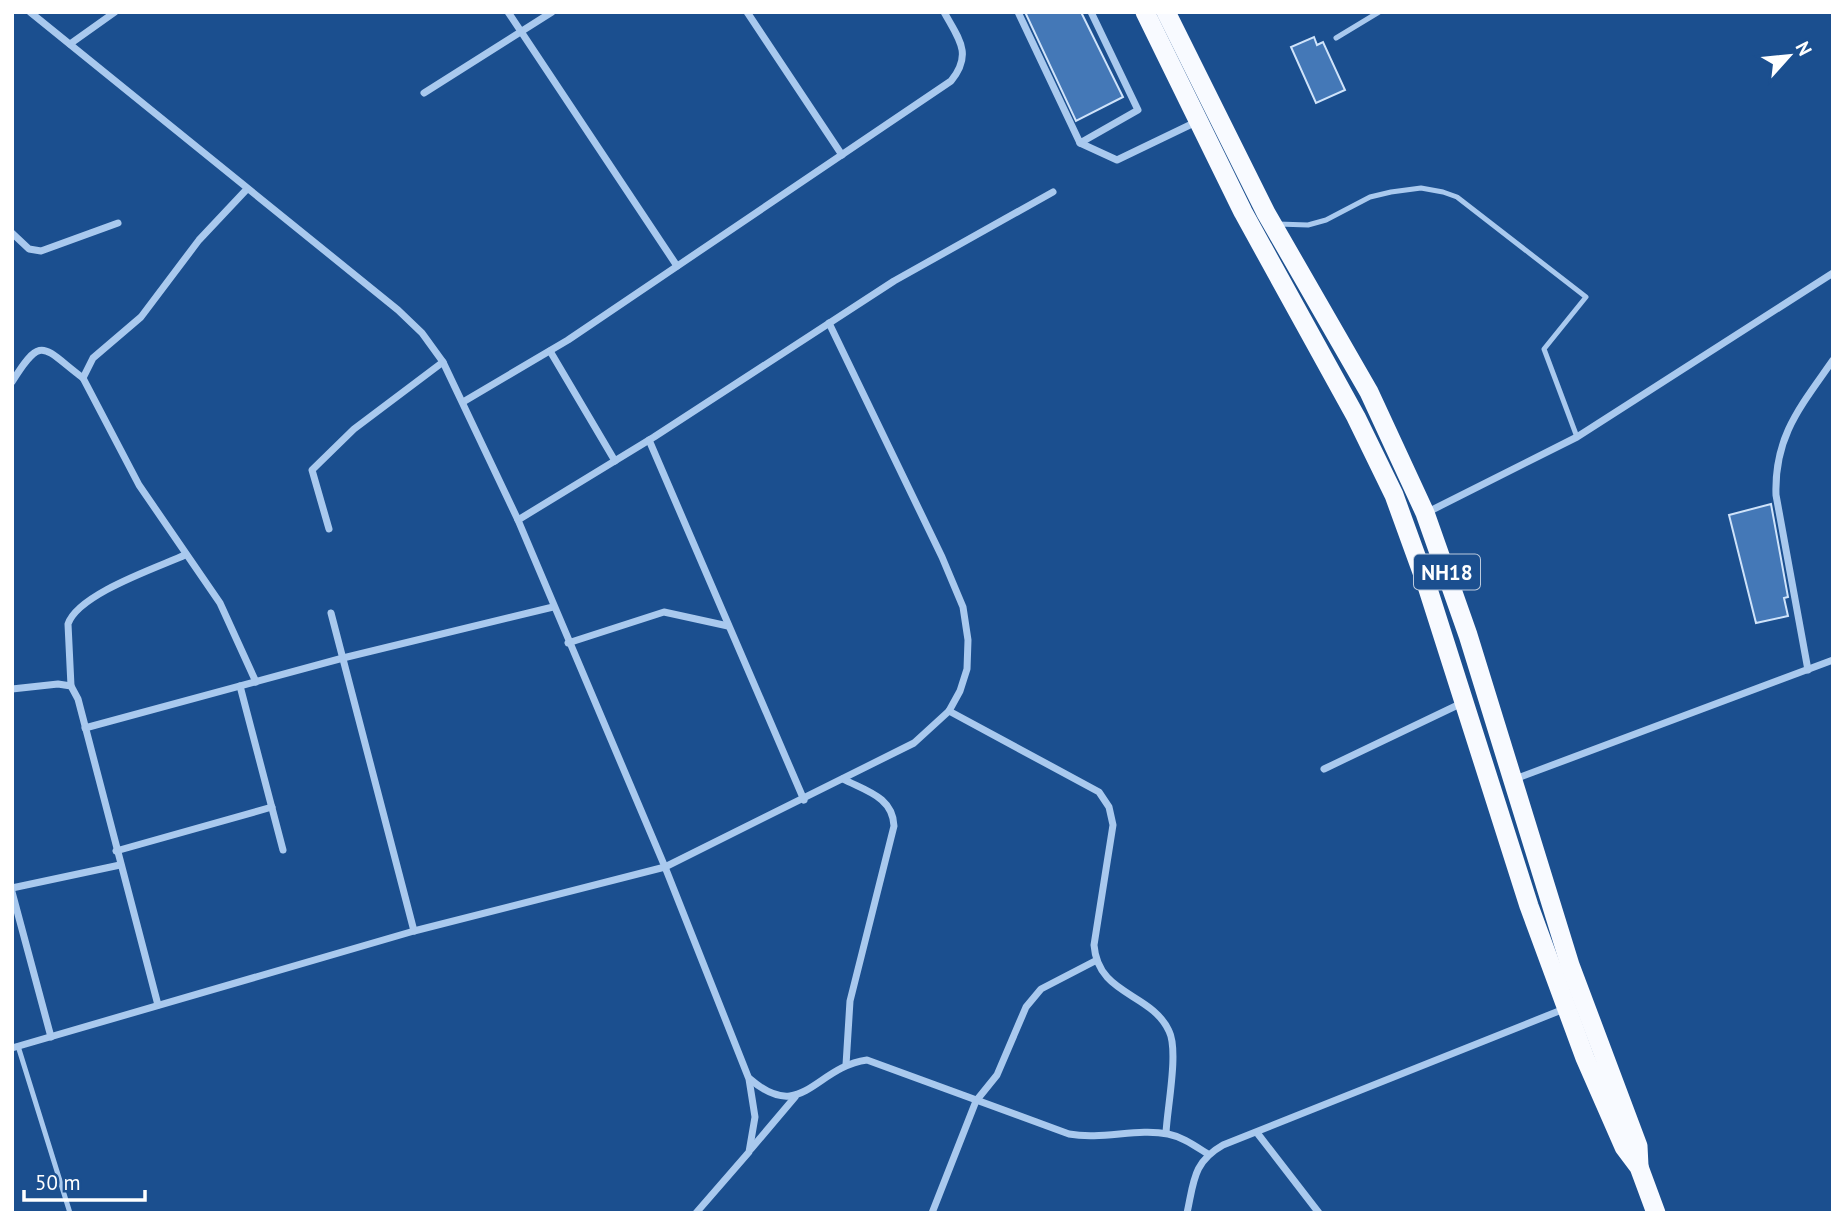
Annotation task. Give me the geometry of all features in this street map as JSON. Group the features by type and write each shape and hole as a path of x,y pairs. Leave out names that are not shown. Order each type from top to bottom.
{"highway":[{"name":"NH18","path":"1145,12 1197,121 1383,472 1409,534 1497,808 1575,1004 1624,1147 1639,1167 1656,1213"},
{"name":"NH18","path":"1166,12 1272,224 1369,392 1425,513 1468,635 1575,1004"}],"street":[{"path":"30,12 398,310 422,333 443,362 517,520 665,867 749,1079 755,1117 749,1152"},
{"path":"70,44 115,12"},
{"path":"508,12 677,266"},
{"path":"424,93 552,12"},
{"path":"747,12 842,155"},
{"path":"463,402 550,351 951,81 962,68 964,55 944,12"},
{"path":"1018,12 1080,143 1117,160 1197,121"},
{"path":"1080,143 1138,110 1091,12"},
{"path":"83,378 93,358 141,317 199,240 247,189"},
{"path":"517,520 649,440 894,281 1053,192"},
{"path":"12,233 29,249 41,250 118,223"},
{"path":"1425,513 1577,437 1833,273"},
{"path":"15,1047 414,931 665,867 914,743 949,711 967,669 968,640 962,607 942,557 829,323"},
{"path":"12,382 29,354 38,349 46,351 83,378 139,485 220,603 256,682"},
{"path":"550,351 615,461"},
{"path":"1808,670 1776,495 1775,466 1796,413 1833,360"},
{"path":"329,529 313,470 354,429 443,362"},
{"path":"649,440 804,800"},
{"path":"158,1005 85,728 71,686 68,624 71,615 93,598 185,555"},
{"path":"85,728 343,659 553,607"},
{"path":"331,612 414,931"},
{"path":"568,643 664,612 729,626"},
{"path":"1511,780 1746,690 1833,660"},
{"path":"12,690 71,686"},
{"path":"240,686 283,850"},
{"path":"1324,769 1464,702"},
{"path":"949,711 1099,792 1109,807 1113,825 1094,945 1095,961 1102,975 1161,1018 1169,1030 1172,1047 1166,1133"},
{"path":"844,779 885,801 894,815 894,826 850,1001 846,1065"},
{"path":"117,851 272,807"},
{"path":"51,1037 12,890 120,865"},
{"path":"932,1213 976,1101 1002,1066 1026,1007 1041,989 1095,961"},
{"path":"1187,1213 1196,1170 1208,1154 1575,1004"},
{"path":"696,1213 795,1096 846,1065 875,1062 1069,1134 1091,1138 1166,1133 1181,1138 1208,1154"},
{"path":"749,1079 766,1093 779,1098 795,1096"},
{"path":"1258,1134 1320,1213"}],"lane":[{"path":"1336,38 1379,12"},
{"path":"1272,224 1317,222 1370,197 1391,192 1421,188 1457,197 1586,297 1544,349 1577,437"},
{"path":"15,1047 70,1213"}],"building":[{"path":"1025,12 1081,12 1123,97 1076,121"},
{"path":"1314,37 1317,45 1323,42 1345,90 1316,103 1291,47"},
{"path":"1771,504 1788,597 1784,598 1788,616 1756,623 1729,515"}]}
